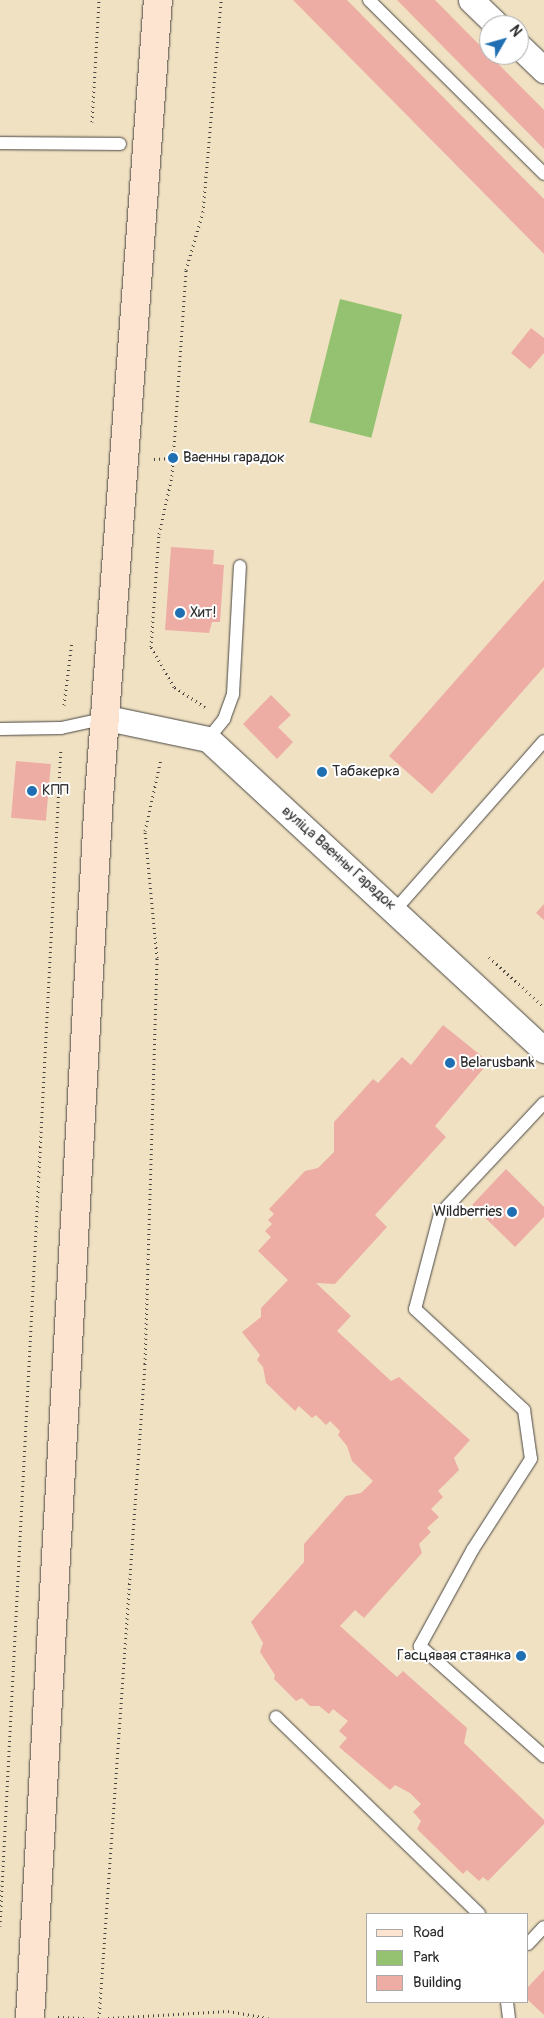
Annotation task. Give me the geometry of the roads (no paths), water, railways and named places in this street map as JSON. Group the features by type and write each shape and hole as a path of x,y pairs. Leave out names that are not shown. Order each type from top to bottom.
{"main road":[{"path":"30,2018 99,797 107,718 158,0"}],"street":[{"path":"471,0 487,15"},
{"path":"529,56 544,70"},
{"path":"107,718 208,739"},
{"name":"вуліца Ваенны Гарадок","path":"208,739 395,910 544,1050"}],"lane":[{"path":"369,0 544,174"},
{"path":"0,143 120,144"},
{"path":"208,739 224,719 233,694 240,566"},
{"path":"0,728 61,728 107,718"},
{"path":"395,910 544,741"},
{"path":"544,1102 440,1214 415,1309 524,1410 531,1460 473,1549 420,1646 544,1756"},
{"path":"276,1717 478,1913"},
{"path":"529,1943 544,1927"},
{"path":"506,2003 509,2018"}],"place":[{"name":"Ваенны гарадок","path":"173,458"},
{"name":"Хит!","path":"180,613"},
{"name":"Табакерка","path":"322,772"},
{"name":"КПП","path":"32,791"},
{"name":"Belarusbank","path":"450,1063"},
{"name":"Wildberries","path":"512,1212"},
{"name":"Гасцявая стаянка","path":"521,1656"}]}
